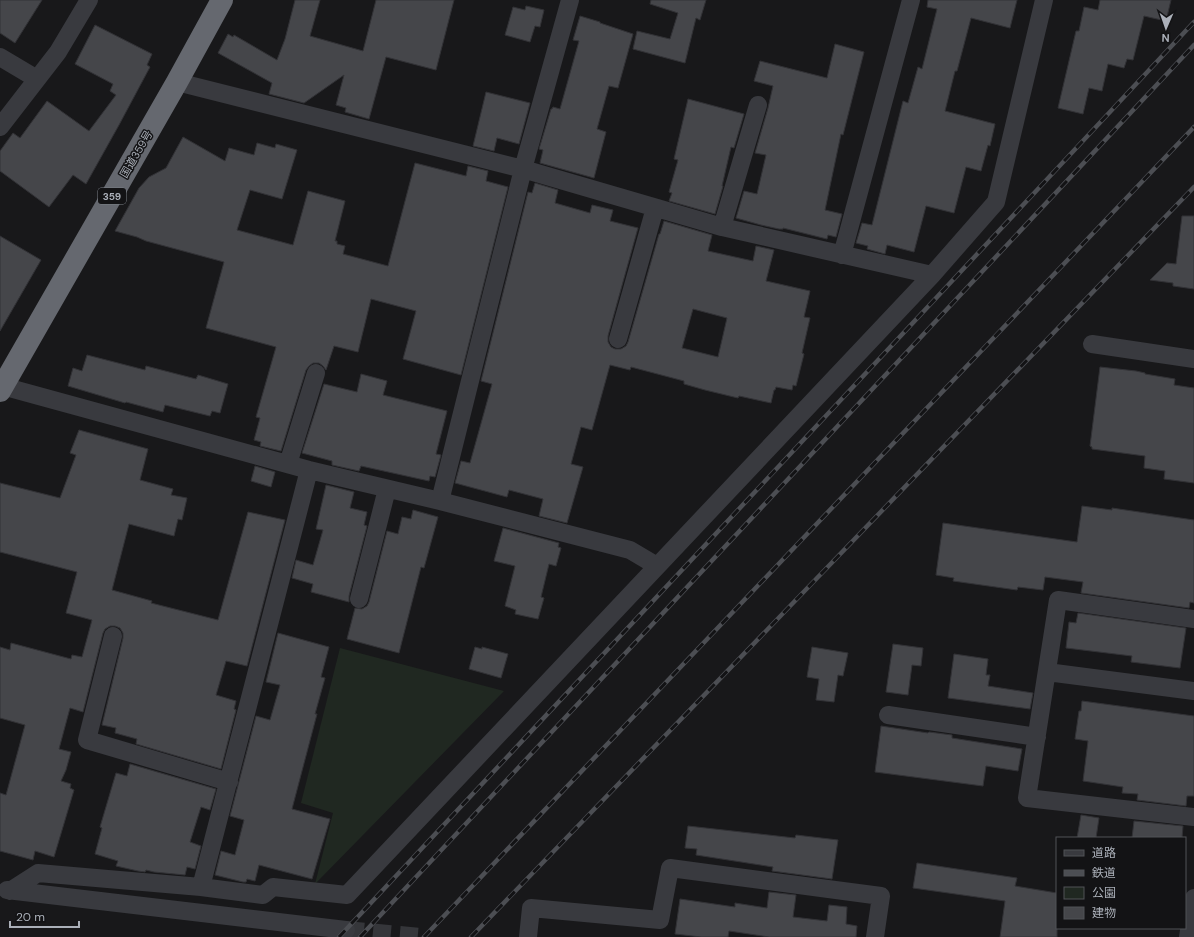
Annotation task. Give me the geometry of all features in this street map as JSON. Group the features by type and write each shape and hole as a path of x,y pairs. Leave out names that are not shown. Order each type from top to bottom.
{"highway":[{"name":"国道359号","path":"1,388 177,82 222,0"}],"street":[{"path":"0,127 58,52 90,0"},
{"path":"440,502 523,169 570,0"},
{"path":"842,255 911,0"},
{"path":"5,890 38,873 201,887 263,895 273,887 347,895 932,275 996,202 1044,0"},
{"path":"0,57 37,80"},
{"path":"177,82 523,169 722,227 932,275"},
{"path":"722,227 758,105"},
{"path":"618,339 655,208"},
{"path":"1092,344 1194,359"},
{"path":"288,464 316,373"},
{"path":"1,388 309,470 630,550 658,566"},
{"path":"201,887 309,470"},
{"path":"359,599 387,489"},
{"path":"1194,619 1058,600 1028,798 1194,817"},
{"path":"113,636 87,740 229,782"},
{"path":"1047,672 1194,691"},
{"path":"888,715 1037,737"},
{"path":"528,937 531,908 660,920 670,868 881,896 875,937"},
{"path":"5,890 346,930"},
{"path":"1188,937 1194,898"}],"green space":[{"path":"340,648 504,691 315,884 333,813 301,803"}],"building":[{"path":"0,0 42,0 15,43 0,33"},
{"path":"295,0 320,0 310,36 363,51 376,0 454,0 436,70 386,57 369,119 345,112 346,108 336,105 344,75 304,103 269,94 272,83 218,53 228,34 233,37 234,35 277,60 285,39"},
{"path":"651,0 706,0 700,20 696,18 685,63 633,49 637,31 670,39 678,13 650,4"},
{"path":"928,0 1017,0 1010,28 971,18 945,111 995,124 990,146 988,145 981,171 966,167 954,213 926,206 914,252 887,245 885,254 867,249 868,246 856,243 862,223 872,225 903,101 908,103 918,67 922,69 937,9 927,7"},
{"path":"1100,0 1171,0 1166,21 1144,16 1133,60 1127,59 1124,68 1108,64 1102,91 1089,88 1083,114 1058,108 1076,31 1079,31 1084,7 1098,10"},
{"path":"526,6 544,10 540,27 535,26 530,42 505,35 513,7 525,10"},
{"path":"580,16 633,34 618,88 609,86 597,129 606,132 594,178 540,163 543,150 539,149 551,109 553,107 560,109 579,41 573,40"},
{"path":"95,25 152,54 147,65 150,67 86,184 73,175 49,207 0,171 0,151 13,133 20,138 47,101 89,131 116,95 110,91 113,84 75,64"},
{"path":"835,44 864,52 843,135 841,134 825,210 842,214 836,237 828,235 827,239 736,218 744,191 757,194 766,155 755,153 773,86 754,81 760,61 827,78"},
{"path":"486,92 530,103 519,144 497,138 494,151 473,146"},
{"path":"688,99 744,114 734,148 731,147 723,186 715,214 669,201 672,193 669,192 678,160 674,159"},
{"path":"183,137 225,161 229,148 254,155 257,143 275,148 276,144 297,150 282,199 250,190 237,230 293,245 308,191 345,201 335,241 337,241 337,244 345,246 343,254 388,266 415,163 466,176 468,166 488,171 486,181 508,187 461,375 403,359 416,311 371,299 358,352 334,346 326,370 319,363 313,363 309,366 306,370 281,451 260,446 261,442 254,440 260,418 256,417 276,347 206,328 224,262 115,231 139,188 149,177 166,168"},
{"path":"535,183 558,190 555,203 590,213 592,205 613,210 610,221 638,228 608,336 608,342 611,347 615,349 621,349 626,346 628,342 664,221 712,235 708,251 753,261 756,246 774,250 766,281 810,291 804,317 810,318 802,353 804,354 796,386 793,385 792,390 776,387 771,403 739,396 738,398 705,390 684,384 684,381 631,367 630,370 610,365 592,430 581,427 571,464 583,467 567,523 539,516 543,499 509,490 507,497 455,483 461,461 470,463 492,384 481,381 528,192 532,193","holes":["693,309 727,318 718,357 682,348"]},
{"path":"1182,216 1194,216 1194,289 1173,286 1173,283 1150,280 1167,263 1176,264"},
{"path":"0,236 41,260 0,331"},
{"path":"87,355 145,370 146,366 196,379 198,375 228,384 220,413 212,411 210,416 165,405 163,412 126,402 125,403 68,386 73,368 82,371"},
{"path":"1100,367 1136,371 1175,379 1174,385 1194,388 1194,483 1164,479 1165,471 1144,468 1145,456 1092,449 1090,446"},
{"path":"361,374 387,381 383,395 447,411 436,454 441,455 435,477 430,476 429,481 361,466 359,471 332,465 332,461 302,453 324,384 357,392"},
{"path":"79,430 148,449 140,480 173,489 171,495 187,498 182,520 178,519 174,536 129,524 112,590 152,601 151,603 218,620 248,512 285,520 247,666 226,661 216,695 236,701 234,709 236,710 221,769 136,744 137,739 115,733 116,728 102,725 123,638 123,633 120,628 110,626 105,629 103,633 83,712 70,708 59,749 71,752 61,781 71,784 70,788 74,790 54,857 35,851 33,860 0,851 0,793 6,795 25,725 0,718 0,647 10,650 11,643 71,659 72,655 82,657 92,620 66,613 77,572 0,552 0,483 60,498 76,455 70,453"},
{"path":"255,466 275,472 271,487 251,481"},
{"path":"326,485 354,492 350,508 367,512 364,525 367,526 349,596 349,602 311,592 313,584 292,578 296,560 313,565 323,530 316,529"},
{"path":"1082,506 1112,510 1112,508 1194,520 1194,603 1190,602 1189,608 1081,593 1083,582 1045,577 1043,590 1018,587 1017,590 953,581 954,578 936,575 943,523 1077,542"},
{"path":"413,510 438,517 424,568 421,567 399,653 347,639 355,608 362,609 367,606 369,602 387,531 398,534 402,517 411,519"},
{"path":"503,528 559,543 558,547 561,548 556,566 549,564 541,597 544,598 538,619 515,614 516,610 505,606 515,566 494,561"},
{"path":"1078,613 1186,628 1180,668 1131,662 1132,656 1066,648 1069,622 1076,623"},
{"path":"278,633 329,647 321,677 325,678 315,714 317,714 292,809 330,819 312,879 259,865 255,881 247,879 246,882 243,882 215,875 221,851 235,855 244,820 230,816 256,716 270,720 280,685 266,682"},
{"path":"893,644 923,648 921,666 912,665 908,695 886,692"},
{"path":"475,647 482,649 482,647 508,654 501,678 469,669"},
{"path":"812,647 848,653 843,676 838,675 834,702 816,700 819,679 807,677"},
{"path":"954,654 988,659 986,675 990,675 988,686 1033,693 1030,709 948,698"},
{"path":"1082,701 1194,716 1194,796 1187,796 1186,806 1137,800 1138,794 1122,793 1123,787 1083,781 1088,741 1075,739"},
{"path":"881,726 952,735 952,738 1022,749 1018,771 986,766 983,786 875,772"},
{"path":"130,764 216,789 210,810 201,807 190,842 201,846 195,869 187,867 185,875 146,870 145,872 116,866 118,861 95,854 102,828 100,827 116,773 127,776"},
{"path":"1081,815 1099,818 1096,837 1077,837"},
{"path":"1134,821 1183,826 1182,837 1132,837"},
{"path":"688,826 795,838 796,835 838,840 832,879 772,871 773,867 696,855 697,849 685,848"},
{"path":"917,863 1017,878 1015,886 1056,893 1057,937 1000,937 1005,901 913,888"},
{"path":"769,892 796,895 793,917 827,921 829,905 847,907 846,924 857,926 856,937 769,937 729,931 728,937 701,937 675,934 680,899 735,907 735,903 767,908"}],"tunnel":[{"path":"346,930 422,937"}],"railway":[{"path":"339,937 1194,22"},
{"path":"360,937 1194,45"},
{"path":"424,937 1194,127"},
{"path":"471,937 1194,187"}]}
